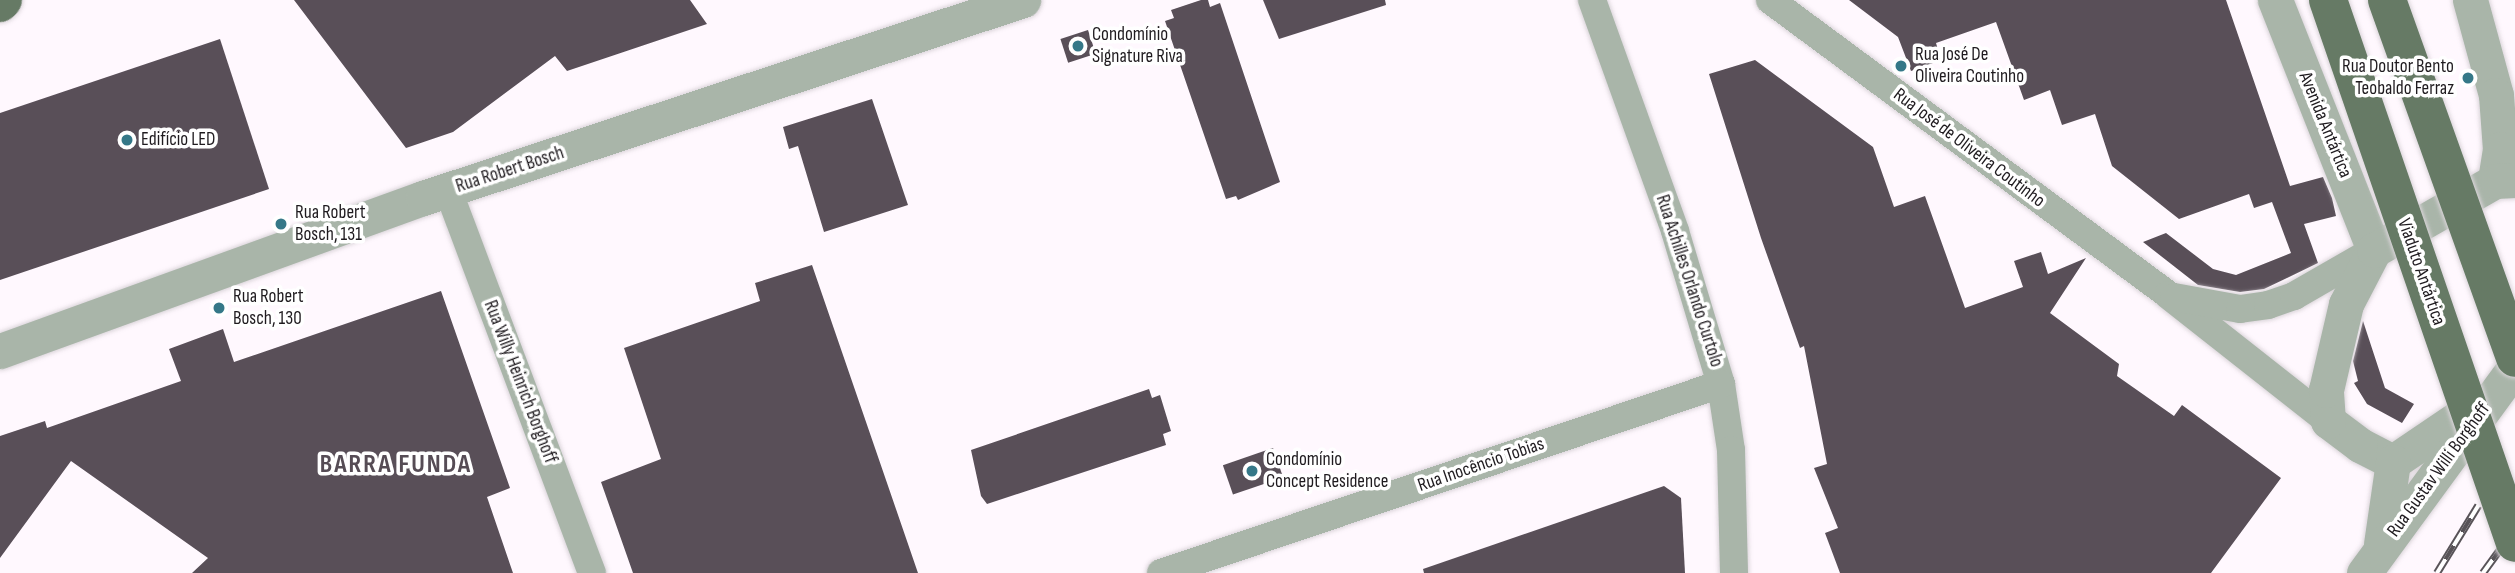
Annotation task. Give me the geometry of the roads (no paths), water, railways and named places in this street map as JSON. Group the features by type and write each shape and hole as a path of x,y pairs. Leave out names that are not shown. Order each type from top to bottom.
{"main road":[{"name":"Viaduto Antártica","path":"2328,0 2515,543"},
{"path":"2387,0 2510,371"}],"street":[{"name":"Rua Robert Bosch","path":"0,351 449,190 1023,0"},
{"name":"Rua Achilles Orlando Curtolo","path":"1592,0 1675,231 1721,384 1731,450 1734,573"},
{"name":"Rua José de Oliveira Coutinho","path":"1770,0 2168,295 2328,421"},
{"name":"Avenida Antártica","path":"2275,0 2375,250"},
{"path":"2393,462 2360,445 2328,421 2326,390 2340,323 2375,250 2505,181 2496,95 2470,0"},
{"name":"Rua Willy Heinrich Borghoff","path":"449,190 592,573"},
{"name":"Rua José de Oliveira Coutinho","path":"2168,295 2240,309 2268,305 2294,296 2375,250"},
{"path":"2372,562 2393,462 2444,432 2510,371"},
{"name":"Rua Gustav Willi Borghoff","path":"2372,562 2510,371"},
{"name":"Rua Inocêncio Tobias","path":"1161,573 1721,384"}],"railway":[{"path":"2437,573 2478,506"},
{"path":"2483,573 2515,529"}],"place":[{"name":"Condomínio Signature Riva","path":"1078,46"},
{"name":"Rua José De Oliveira Coutinho","path":"1901,66"},
{"name":"Rua Doutor Bento Teobaldo Ferraz","path":"2468,78"},
{"name":"Edifício LED","path":"127,140"},
{"name":"Rua Robert Bosch, 131","path":"281,224"},
{"name":"Rua Robert Bosch, 130","path":"219,308"},
{"name":"Condomínio Concept Residence","path":"1252,471"}],"district":[{"name":"BARRA FUNDA","path":"396,465"}]}
